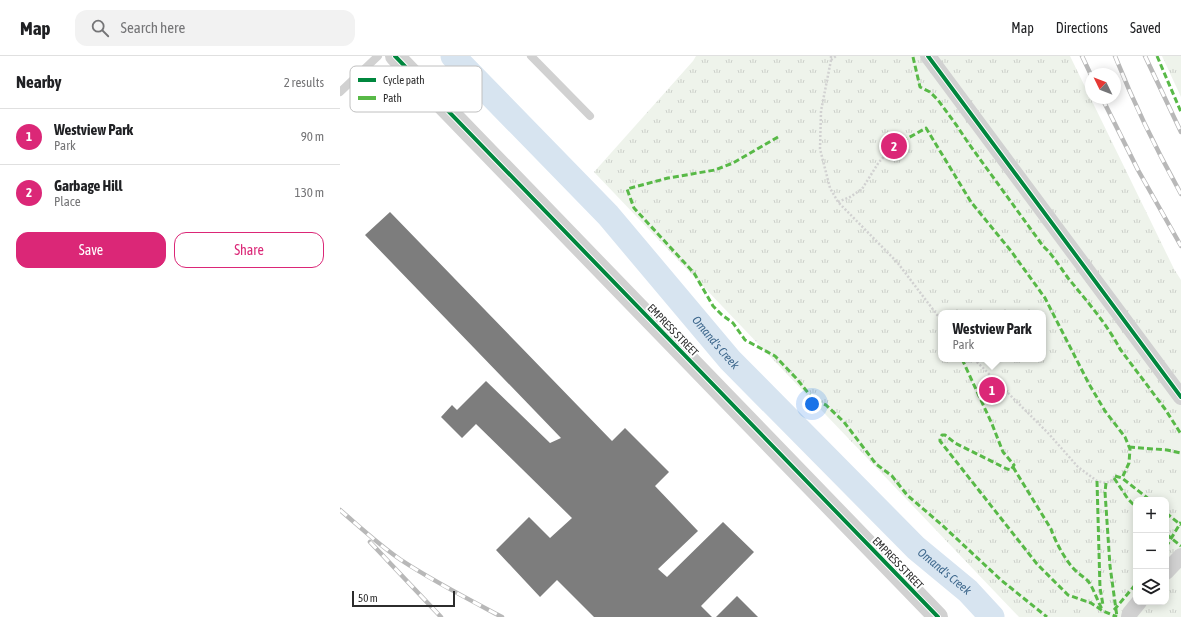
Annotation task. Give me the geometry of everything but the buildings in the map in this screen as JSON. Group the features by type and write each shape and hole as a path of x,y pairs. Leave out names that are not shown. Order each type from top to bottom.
{"street":[{"name":"EMPRESS STREET","path":"395,56 405,66"},
{"path":"928,56 1181,397"},
{"name":"EMPRESS STREET","path":"449,112 938,617"},
{"path":"1169,569 1181,556"},
{"path":"1129,617 1130,613 1137,605"}],"lane":[{"path":"367,66 378,56"},
{"path":"531,56 590,116"},
{"path":"340,92 350,83"}],"path":[{"path":"831,56 821,111 820,149 830,188 838,202 897,262 938,316"},
{"path":"831,60 836,56"},
{"path":"838,202 850,197 862,189 879,162 894,146"},
{"path":"977,362 1049,434 1078,467 1096,481 1102,482 1112,480 1116,474"}],"green space":[{"path":"696,56 1070,56 1085,87 1085,104 1093,104 1174,269 1181,280 1181,617 1019,617 594,172"},
{"path":"1162,56 1181,56 1181,97"}],"waterway":[{"name":"Omand's Creek","path":"453,56 463,66"},
{"name":"Omand's Creek","path":"482,86 608,215 730,360 916,548 968,591 992,617"}],"railway":[{"path":"1082,56 1088,68"},
{"path":"1115,56 1146,126 1181,194"},
{"path":"1145,56 1181,132"},
{"path":"1105,104 1138,170 1181,246"},
{"path":"340,510 377,542 413,568 502,617"},
{"path":"370,542 441,617"}],"marked path":[{"path":"1157,56 1181,112"},
{"path":"913,57 920,87 930,92 938,100 1043,246 1103,321 1120,349 1165,409 1181,434"},
{"path":"894,146 926,128 971,202 1011,251 1045,298 1089,384 1105,411 1125,437 1130,449 1129,463 1122,478"},
{"path":"778,137 733,163 715,170 668,178 627,189 634,208 694,273 713,306 733,323 745,340 775,356 814,400 826,405 844,422 876,464 892,476 907,495 942,525 1001,580 1047,617"},
{"path":"963,362 992,424 1003,452 1014,465 1011,470 1007,469 955,443 945,435 942,435 940,441 1037,564 1068,595 1091,603 1103,611 1117,617"},
{"path":"1129,447 1167,450 1181,453"},
{"path":"1013,467 1051,529 1065,557 1072,567 1088,581 1102,609"},
{"path":"1115,476 1122,478 1146,497"},
{"path":"1114,478 1133,504"},
{"path":"1097,481 1100,588 1103,605"},
{"path":"1106,483 1105,492 1110,566 1117,617"},
{"path":"1169,515 1181,525"},
{"path":"1169,542 1181,522"},
{"path":"1169,536 1181,546"},
{"path":"1114,610 1133,588"}],"cycle path":[{"path":"395,56 405,66"},
{"path":"928,56 1181,397"},
{"path":"449,112 938,617"}],"place":[{"name":"Garbage Hill","path":"894,146"},
{"name":"Westview Park","path":"992,390"}]}
